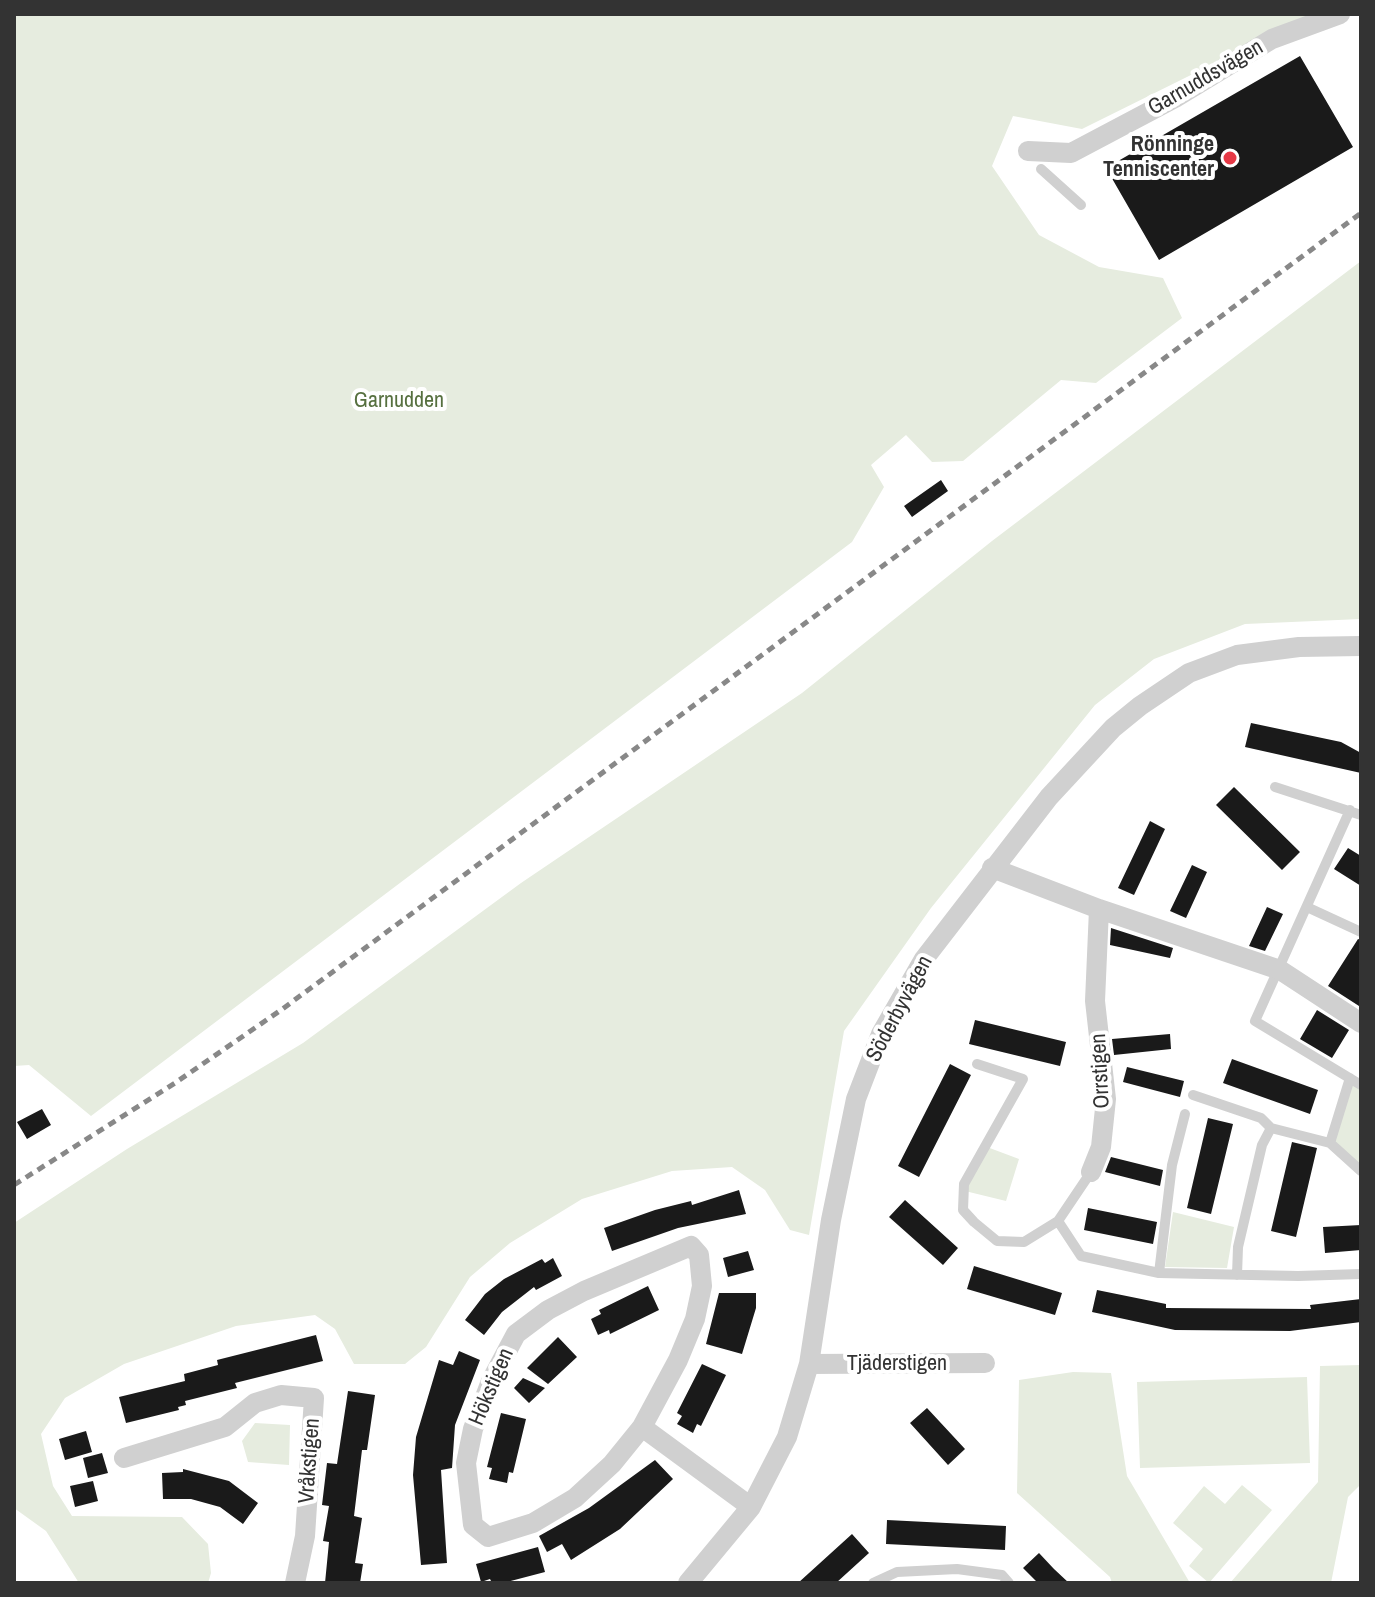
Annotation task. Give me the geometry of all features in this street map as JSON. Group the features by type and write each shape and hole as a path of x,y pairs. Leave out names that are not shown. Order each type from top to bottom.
{"street":[{"name":"Garnuddsvägen","path":"1028,151 1045,160 1071,153 1175,98 1272,39 1340,14"},
{"name":"Söderbyvägen","path":"688,1583 751,1507 787,1437 809,1364 831,1220 856,1099 881,1034 924,959 992,868 1078,765 1140,706 1189,673 1237,655 1299,647 1361,646"},
{"path":"992,868 1099,909 1280,970 1361,1023"},
{"name":"Orrstigen","path":"1091,1172 1101,1147 1106,1099 1095,1001 1099,909"},
{"name":"Hökstigen","path":"691,1246 699,1255 702,1286 695,1319 678,1360 642,1427 612,1464 575,1498 533,1523 488,1537 473,1525 466,1463 473,1429 491,1381 516,1334 548,1310 584,1291 691,1246"},
{"name":"Tjäderstigen","path":"809,1364 985,1363"},
{"name":"Vråkstigen","path":"124,1458 225,1427 255,1403 281,1395 314,1398 305,1536 295,1583"},
{"path":"642,1427 751,1507"}],"lane":[{"path":"1045,160 1081,205"},
{"path":"1275,787 1356,812 1255,1021 1361,1085"},
{"path":"1309,908 1361,932"},
{"name":"Orrstigen","path":"977,1064 1023,1079 964,1184 963,1210 997,1241 1024,1242 1058,1221 1091,1172"},
{"path":"1330,1143 1350,1078"},
{"path":"1193,1095 1261,1118 1271,1128 1330,1143 1361,1171"},
{"path":"1159,1273 1172,1165 1185,1114"},
{"path":"1237,1275 1242,1233 1262,1145 1271,1128"},
{"path":"1058,1221 1081,1256 1159,1273 1361,1274"},
{"path":"873,1583 897,1572 957,1569 1002,1575 1009,1583"}],"green space":[{"name":"Garnudden","path":"14,14 1314,14 1082,129 1013,116 992,166 1039,235 1099,267 1163,278 1182,318 1096,383 1061,380 963,461 932,462 906,435 871,465 884,487 852,542 91,1116 29,1065 14,1066"},
{"path":"1361,261 1361,619 1245,624 1154,659 1095,705 931,908 844,1031 809,1235 790,1230 765,1190 732,1167 672,1171 582,1199 510,1243 470,1277 426,1347 405,1364 354,1364 335,1329 315,1315 236,1326 124,1364 65,1398 41,1434 53,1486 72,1516 182,1517 208,1544 211,1573 208,1583 79,1583 46,1531 14,1508 14,1223 127,1149 303,1043 521,883 802,693 992,541"},
{"path":"1350,1078 1361,1085 1361,1171 1331,1143"},
{"path":"987,1147 1019,1159 1006,1201 965,1191"},
{"path":"1173,1212 1234,1227 1227,1268 1165,1267"},
{"path":"1361,1365 1361,1484 1348,1497 1331,1583 1230,1583 1318,1482 1320,1366"},
{"path":"1073,1372 1111,1373 1127,1476 1190,1583 1112,1583 1110,1577 1017,1493 1019,1380"},
{"path":"1307,1377 1310,1463 1140,1468 1137,1382"},
{"path":"255,1423 290,1425 289,1465 248,1462 242,1441"},
{"path":"1242,1485 1272,1510 1209,1583 1189,1566 1203,1549 1173,1523 1204,1486 1225,1504"}],"building":[{"name":"Rönninge Tenniscenter","path":"1300,56 1353,147 1159,260 1106,168"},
{"path":"941,480 948,491 912,517 904,506"},
{"path":"1251,723 1341,742 1361,753 1361,773 1245,747"},
{"path":"1234,787 1300,852 1282,870 1216,805"},
{"path":"1150,821 1165,829 1134,895 1118,888"},
{"path":"1348,848 1361,856 1361,886 1334,869"},
{"path":"1192,865 1207,872 1186,918 1170,911"},
{"path":"1267,907 1283,914 1265,951 1249,946"},
{"path":"1111,928 1173,948 1170,958 1110,945"},
{"path":"1358,939 1361,940 1359,1006 1328,986"},
{"path":"1317,1010 1349,1030 1332,1058 1300,1039"},
{"path":"975,1020 1066,1042 1060,1066 969,1044"},
{"path":"1170,1034 1171,1049 1114,1055 1112,1039"},
{"path":"1232,1059 1318,1090 1310,1114 1223,1083"},
{"path":"950,1064 971,1075 919,1177 898,1166"},
{"path":"1127,1067 1184,1081 1180,1097 1123,1082"},
{"path":"42,1109 51,1125 27,1139 17,1122"},
{"path":"1208,1118 1233,1124 1211,1214 1187,1208"},
{"path":"1292,1142 1317,1148 1296,1237 1271,1231"},
{"path":"1111,1157 1163,1170 1160,1186 1105,1172"},
{"path":"739,1190 746,1214 678,1228 612,1251 604,1228 655,1210 691,1201 692,1205"},
{"path":"905,1200 958,1248 943,1265 889,1217"},
{"path":"1088,1208 1157,1222 1153,1244 1084,1230"},
{"path":"1361,1225 1361,1250 1325,1253 1323,1227"},
{"path":"748,1251 754,1270 728,1277 723,1258"},
{"path":"553,1258 562,1276 536,1290 534,1287 502,1312 484,1335 465,1320 485,1294 504,1279 542,1259 545,1263"},
{"path":"974,1266 1062,1293 1055,1315 967,1289"},
{"path":"648,1286 659,1310 610,1334 609,1330 598,1335 591,1319 601,1314 599,1310"},
{"path":"1097,1290 1166,1304 1166,1308 1311,1309 1310,1305 1361,1299 1361,1322 1290,1331 1175,1330 1092,1312"},
{"path":"719,1293 756,1293 756,1308 742,1354 706,1344"},
{"path":"316,1335 323,1361 235,1383 237,1388 185,1401 186,1405 178,1407 179,1410 126,1423 119,1397 185,1381 184,1374 218,1365 217,1360"},
{"path":"558,1337 577,1357 548,1384 527,1368"},
{"path":"459,1351 480,1360 455,1425 452,1468 441,1470 447,1563 421,1565 413,1475 416,1437 439,1360 453,1365"},
{"path":"702,1364 726,1375 701,1426 697,1424 693,1433 677,1424 682,1416 677,1413"},
{"path":"523,1378 545,1388 529,1403 514,1388"},
{"path":"348,1391 375,1395 367,1450 362,1450 354,1516 362,1518 355,1563 363,1564 360,1583 325,1583 329,1542 323,1541 329,1506 322,1505 327,1463 337,1464"},
{"path":"927,1408 965,1449 948,1465 910,1423"},
{"path":"501,1413 526,1419 513,1473 509,1472 507,1483 489,1479 492,1468 487,1467"},
{"path":"86,1431 92,1452 65,1460 59,1439"},
{"path":"102,1453 108,1473 88,1478 83,1458"},
{"path":"655,1460 673,1479 620,1529 571,1560 562,1544 547,1552 539,1536 589,1508"},
{"path":"183,1469 229,1481 258,1503 243,1524 220,1507 191,1499 163,1499 162,1473 183,1472"},
{"path":"93,1481 98,1501 75,1507 70,1486"},
{"path":"887,1520 1006,1526 1005,1550 886,1544"},
{"path":"852,1534 869,1553 836,1583 798,1583"},
{"path":"538,1547 545,1572 503,1583 492,1583 490,1579 481,1582 476,1564"},
{"path":"1039,1553 1069,1583 1038,1583 1023,1568"}],"railway":[{"path":"14,1185 175,1083 281,1010 1361,213"}],"place":[{"name":"Rönninge Tenniscenter","path":"1230,158"}]}
